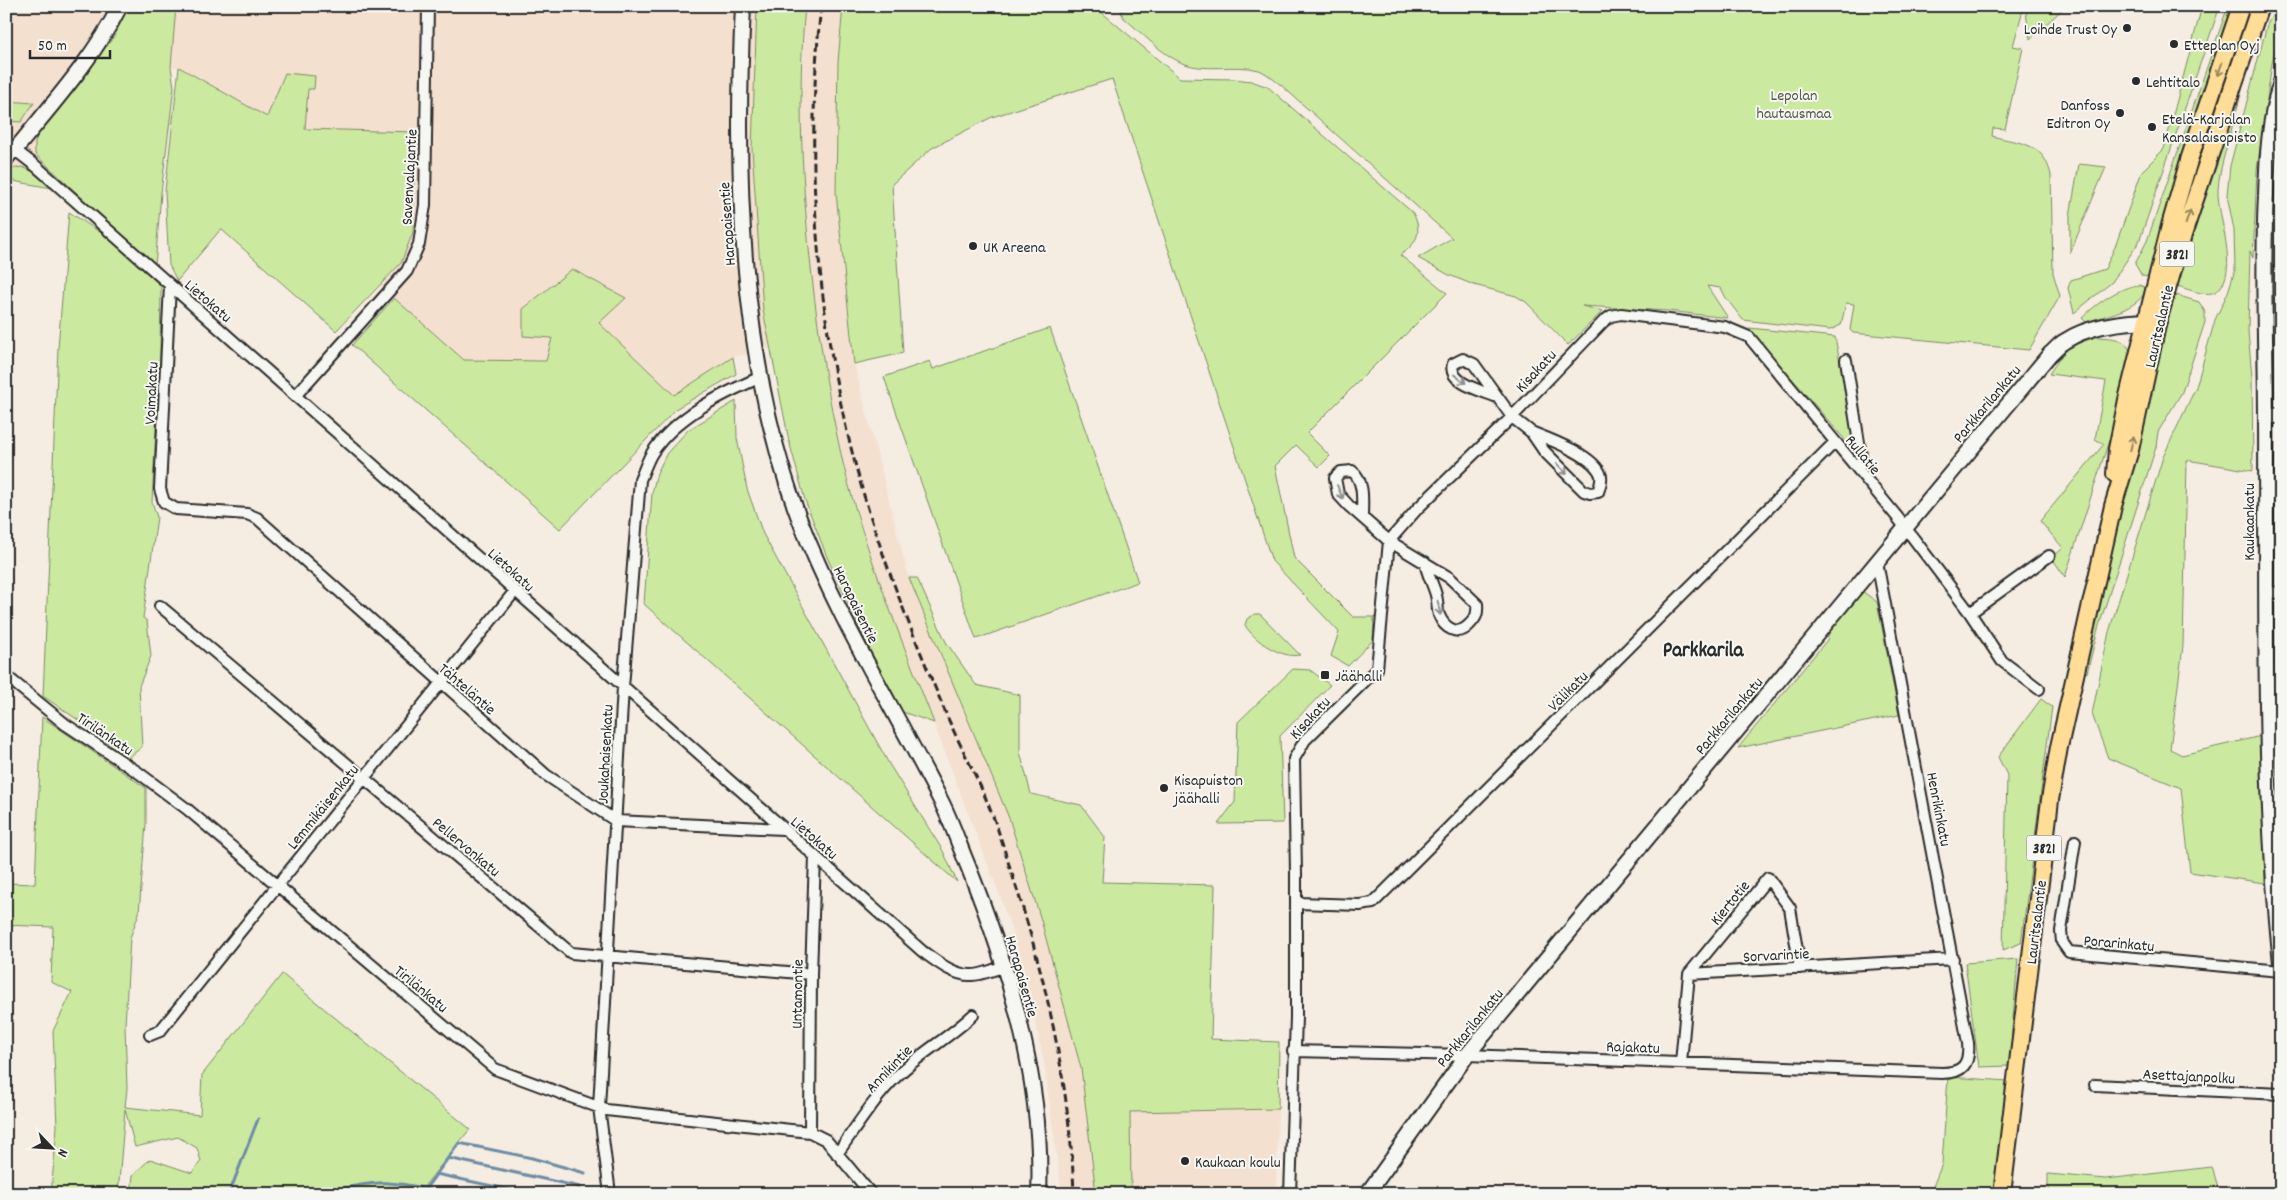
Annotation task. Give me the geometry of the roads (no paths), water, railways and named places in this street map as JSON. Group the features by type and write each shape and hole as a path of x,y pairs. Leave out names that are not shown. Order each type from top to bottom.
{"main road":[{"name":"Lauritsalantie","path":"2002,1194 2050,800 2060,747 2113,506 2130,450 2171,222 2190,157 2241,6"},
{"name":"Lauritsalantie","path":"2152,321 2260,6"}],"street":[{"path":"6,162 11,146 85,63 110,26 120,6"},
{"name":"Savenvalajantie","path":"296,395 406,270 419,244 425,205 428,6"},
{"name":"Harapaisentie","path":"743,6 739,154 748,298 761,377 778,456 816,560 843,620 944,806 978,893 1004,967 1029,1074 1040,1160 1039,1194"},
{"name":"Kaukaankatu","path":"2281,82 2271,135 2264,225 2266,592 2270,824 2281,963"},
{"name":"Lietokatu","path":"11,146 296,395 922,951 941,965 955,972 972,975 1004,967"},
{"name":"Voimakatu","path":"164,502 160,489 170,285"},
{"name":"Kisakatu","path":"1290,1194 1293,1051 1296,1017 1294,759 1305,740 1377,669 1389,541 1418,508 1512,417 1604,321 1621,314"},
{"name":"Rullatie","path":"1621,314 1724,327 1749,337 1835,442 1860,466 1905,529 1970,613 2002,661 2039,689"},
{"name":"Parkkarilankatu","path":"1367,1194 1467,1055 2038,368 2064,341 2116,323 2152,321"},
{"path":"1846,360 1860,466"},
{"name":"Joukahaisenkatu","path":"610,1194 598,1107 623,687 640,480 652,452 680,420 761,377"},
{"path":"1497,397 1512,417 1531,432 1544,451 1584,491 1590,493 1598,492 1602,478 1600,472 1593,465 1557,441 1531,432"},
{"path":"2266,417 2281,415"},
{"name":"Välikatu","path":"1296,902 1373,904 1835,442"},
{"name":"Tähteläntie","path":"164,502 176,509 247,514 257,518 440,683 546,775 616,821"},
{"path":"1362,517 1389,541 1425,562 1450,578 1477,604 1478,612 1474,620 1466,628 1459,631 1450,629 1439,615 1436,596 1427,574 1425,562"},
{"path":"1970,613 2049,556"},
{"name":"Henrikinkatu","path":"1877,562 1953,960 1968,1043 1968,1061"},
{"name":"Lemmikäisenkatu","path":"150,1035 160,1030 515,591"},
{"path":"2266,592 2281,593"},
{"name":"Pellervonkatu","path":"160,606 571,953 608,958 811,974"},
{"name":"Tirilänkatu","path":"6,676 65,724 139,773 187,809 495,1069 606,1110 810,1132 826,1140 871,1194"},
{"path":"616,821 783,829"},
{"name":"Porarinkatu","path":"2075,841 2061,931 2062,942 2069,952 2281,971"},
{"name":"Untamontie","path":"810,1132 811,974 816,857"},
{"name":"Kiertotie","path":"1690,974 1768,878 1790,908 1800,968"},
{"name":"Sorvarintie","path":"1690,974 1953,960"},
{"path":"1681,1063 1690,974"},
{"name":"Annikintie","path":"837,1154 896,1076 922,1054 958,1029 973,1015"},
{"name":"Rajakatu","path":"1293,1051 1467,1055 1950,1073 1958,1071 1968,1061"},
{"name":"Asettajanpolku","path":"2095,1085 2281,1094"}],"waterway":[{"path":"229,1194 258,1119"},
{"path":"426,1188 459,1143 532,1158 585,1173"},
{"path":"448,1158 580,1187"},
{"path":"436,1174 530,1194"},
{"path":"323,1194 365,1184 383,1183 410,1185 443,1194"}],"railway":[{"path":"821,6 815,77 816,219 822,289 832,359 846,429 865,498 887,565 944,709 993,817 1024,913 1046,992 1062,1072 1072,1153 1074,1194"}],"place":[{"name":"Loihde Trust Oy","path":"2127,28"},
{"name":"Etteplan Oyj","path":"2174,44"},
{"name":"Lehtitalo","path":"2136,81"},
{"name":"Danfoss Editron Oy","path":"2120,113"},
{"name":"Etelä-Karjalan Kansalaisopisto","path":"2152,127"},
{"name":"UK Areena","path":"973,246"},
{"name":"Jäähalli","path":"1325,675"},
{"name":"Kisapuiston jäähalli","path":"1164,788"},
{"name":"Kaukaan koulu","path":"1185,1161"}],"district":[{"name":"Parkkarila","path":"1703,649"}],"park label":[{"name":"Lepolan hautausmaa","path":"1794,103"}]}
